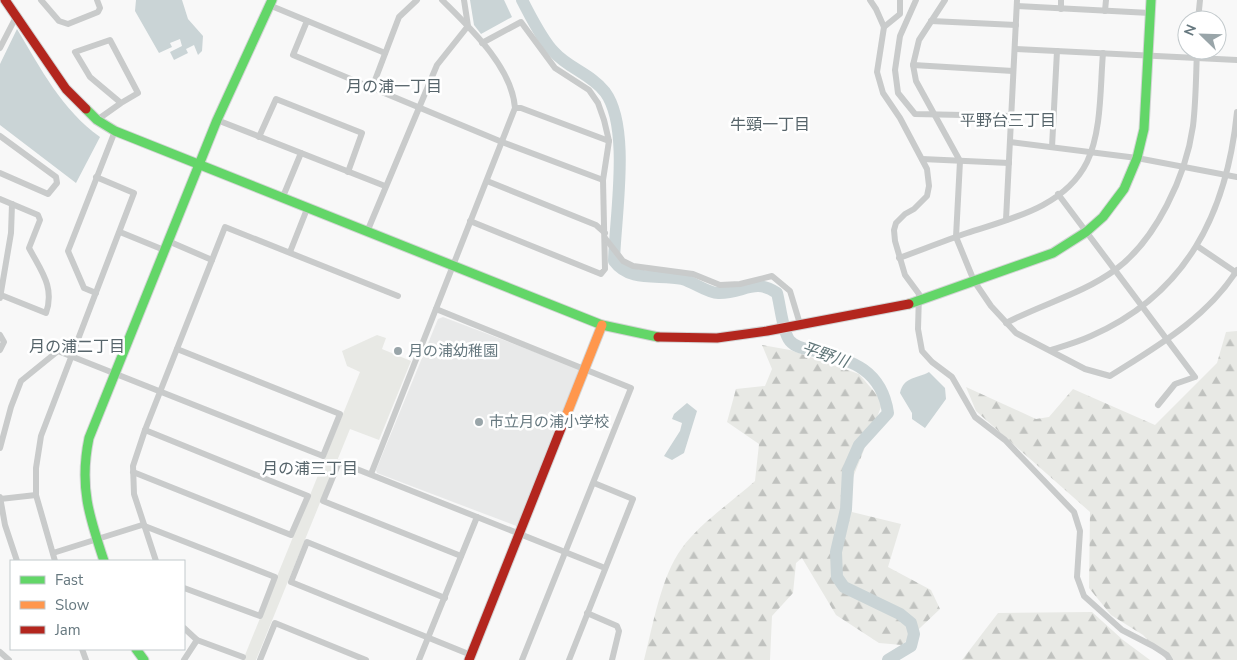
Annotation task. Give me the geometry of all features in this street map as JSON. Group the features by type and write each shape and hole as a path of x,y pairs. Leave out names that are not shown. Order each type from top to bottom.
{"street":[{"path":"5,0 66,89 97,120 115,131 198,166 602,325 666,339 718,338 884,310 918,301 1053,254 1086,232 1103,217 1124,189 1137,158 1144,129 1151,0"},
{"path":"41,0 59,22 68,24 98,12 100,8 97,0"},
{"path":"372,88 399,17 417,0"},
{"path":"371,474 515,108 514,93 508,78 468,26 442,0"},
{"path":"367,232 417,107 436,65 468,26 464,0"},
{"path":"870,0 884,27 882,47 876,72 883,93 900,118 927,169 929,186 922,202 896,223 895,241 905,275 919,294 919,338 926,356 952,377 975,417 1006,440 1076,516 1080,531 1077,576 1084,596 1122,630 1153,646 1167,655 1170,660"},
{"path":"884,27 900,14 900,0"},
{"path":"916,0 900,36 896,53 898,93 915,114 1011,116"},
{"path":"944,0 919,40 913,65 916,81 960,160 956,237 974,281 1006,323 1028,340 1051,350 1085,369 1110,376 1168,339 1203,310 1237,272 1197,246"},
{"path":"1061,9 1062,0"},
{"path":"1106,0 1106,11"},
{"path":"104,560 84,501 82,464 89,438 217,120 271,3 307,21 385,53"},
{"path":"1006,220 1017,3 1061,9 1150,13"},
{"path":"0,48 17,15"},
{"path":"307,21 293,55 502,142 603,180"},
{"path":"931,21 1016,25"},
{"path":"470,221 601,274 605,269 603,180 609,141 598,103 589,90 555,68 521,22 482,43"},
{"path":"97,120 138,92 110,40 75,52 90,77 121,102"},
{"path":"1015,49 1177,57"},
{"path":"1052,147 1058,51"},
{"path":"899,258 1041,206 1058,194 1079,174 1090,152 1096,130 1103,53"},
{"path":"1006,323 1066,298 1116,270 1142,244 1167,207 1183,167 1193,126 1196,60"},
{"path":"913,65 1014,71"},
{"path":"259,137 276,99 284,102 362,133 348,172"},
{"path":"515,108 521,108 609,141"},
{"path":"1051,350 1091,336 1142,307 1172,278 1197,246 1215,213 1227,175 1237,112"},
{"path":"217,120 385,186"},
{"path":"96,293 84,288 68,251 115,131"},
{"path":"0,136 56,177 56,183 48,194 0,173"},
{"path":"1010,142 1137,158 1237,177"},
{"path":"282,199 301,153"},
{"path":"922,159 1009,163"},
{"path":"55,560 36,494 36,468 41,436 70,355 134,193 96,177"},
{"path":"487,181 596,225 624,261 633,266 693,274 720,285 740,284 772,276 790,291 800,324"},
{"path":"1058,194 1195,377 1176,384 1158,405"},
{"path":"0,199 12,204 38,215 40,220 29,248 45,278 50,293 50,302 46,313 1,297 11,233 12,204"},
{"path":"290,252 307,209"},
{"path":"156,560 142,525 134,494 133,472 145,430 225,227 398,296"},
{"path":"120,232 212,260"},
{"path":"436,309 631,388 522,660"},
{"path":"445,598 307,542 291,582 429,638 470,658 521,534 602,325"},
{"path":"0,335 4,342 0,350"},
{"path":"0,448 11,407 21,381 58,351 323,456 340,414 177,349"},
{"path":"133,472 291,535 308,496 145,430"},
{"path":"461,556 323,501 339,462 605,568"},
{"path":"569,660 632,499 594,483"},
{"path":"17,560 5,525 0,498 36,494"},
{"path":"419,660 477,516"},
{"path":"53,553 142,525 275,577 260,616 185,588"},
{"path":"587,613 617,626 620,631 612,660"},
{"path":"260,660 275,623 366,660"},
{"path":"185,629 197,640 242,657"},
{"path":"184,660 197,640"},
{"path":"0,652 9,660"}],"shaded area":[{"path":"136,0 182,0 188,19 203,36 202,51 198,55 194,45 186,49 188,53 174,60 170,52 182,46 180,39 170,43 172,47 159,53 135,11"},
{"path":"470,0 504,0 512,17 481,34 474,25"},
{"path":"17,29 63,102 100,137 76,183 0,125 0,64"},
{"name":"市立月の浦小学校","path":"443,317 579,369 582,373 519,527 377,473 376,470 438,319"},
{"path":"929,372 945,388 946,399 925,428 912,419 912,413 900,393 908,381"},
{"path":"687,403 697,411 684,453 672,460 664,456 680,431 682,423 672,419 674,414"}],"green space":[{"path":"1237,331 1237,660 1167,660 1143,635 1111,615 1089,588 1090,512 976,411 966,387 1036,419 1049,417 1073,389 1155,425 1217,363 1226,332"},
{"path":"377,335 386,338 382,349 411,361 379,440 350,429 256,660 243,660 360,372 347,366 342,351"},
{"path":"762,345 790,350 859,374 883,402 852,480 852,512 901,524 888,567 931,590 940,609 902,645 879,643 836,615 802,558 796,563 793,593 772,616 770,660 644,660 658,602 675,559 697,530 755,481 759,444 727,422 736,389 765,386 772,369"},
{"path":"1092,612 1123,640 1150,660 962,660 998,613"}],"waterway":[{"name":"平野川","path":"522,0 536,27 550,47 560,58 599,86 605,92 613,108 618,127 620,149 614,261 621,268 636,275 682,279 714,293 727,293 755,286 769,288 777,293 785,332 792,343 801,348 853,363 872,377 879,387 885,399 888,413 859,445 848,470 846,509 836,552 837,577 844,587 900,614 911,623 914,634 911,646 888,660"}],"traffic: fast":[{"path":"104,560 90,515 85,486 86,455 89,438 217,120 272,0"},
{"path":"909,304 1053,253 1086,232 1103,217 1124,189 1137,158 1144,129 1151,0"},
{"path":"86,109 97,120 115,131 602,325 658,337"},
{"path":"137,650 144,660"}],"traffic: slow":[{"path":"564,421 602,325"}],"traffic: jam":[{"path":"5,0 66,89 86,109"},
{"path":"658,337 717,338 767,331 909,304"},
{"path":"469,660 564,421"}],"place":[{"name":"月の浦幼稚園","path":"398,351"},
{"name":"市立月の浦小学校","path":"479,422"}],"district":[{"name":"月の浦一丁目","path":"394,87"},
{"name":"平野台三丁目","path":"1008,121"},
{"name":"牛頸一丁目","path":"770,125"},
{"name":"月の浦二丁目","path":"77,347"},
{"name":"月の浦三丁目","path":"310,469"}]}
